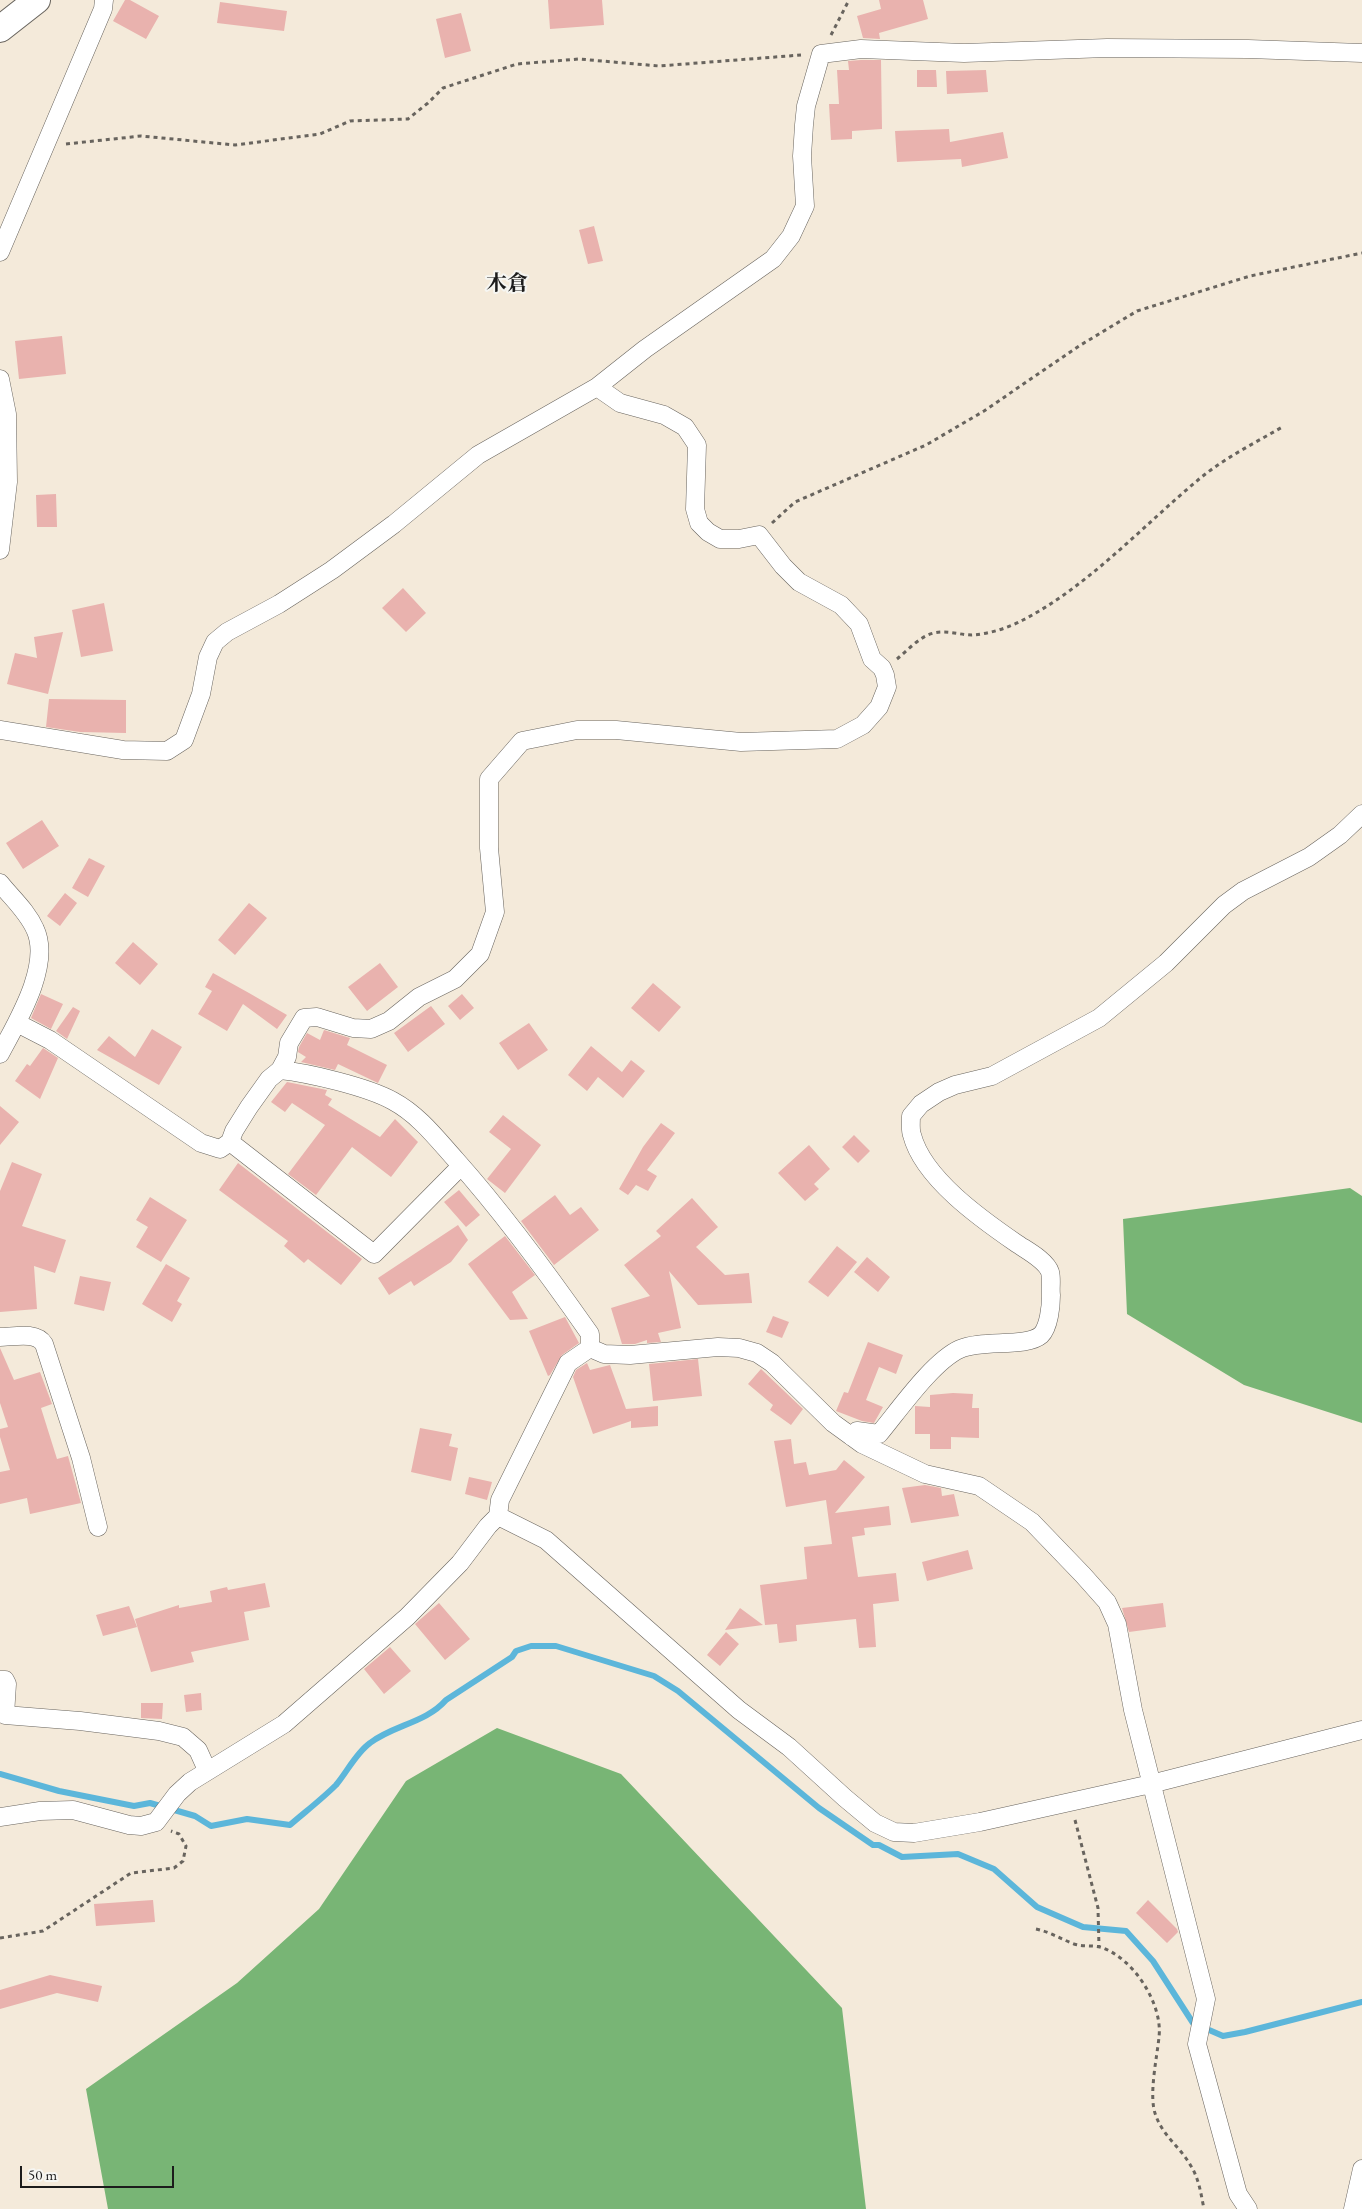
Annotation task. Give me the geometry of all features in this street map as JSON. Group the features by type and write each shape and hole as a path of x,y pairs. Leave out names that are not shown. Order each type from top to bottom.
{"main road":[{"path":"0,29 37,0"}],"street":[{"path":"0,252 103,9 104,0"},
{"path":"0,730 123,750 167,751 184,740 200,694 208,657 215,642 227,632 279,604 332,570 394,524 478,455 597,387 645,349 773,259 791,236 805,206 802,156 804,124 806,106 821,54 861,49 964,53 1107,48 1248,49 1316,53 1362,53"},
{"path":"0,379 7,414 8,482 0,550"},
{"path":"17,1023 50,1040 201,1143 220,1149 230,1142 234,1131 249,1107 269,1079 280,1070 287,1057 289,1043 304,1018 317,1017 353,1028 371,1029 389,1021 420,997 455,979 480,954 494,912 489,848 489,779 522,741 578,730 616,730 741,742 837,739 863,725 880,707 887,687 882,668 872,659 859,624 841,605 799,582 759,535 740,539 720,539 708,532 699,523 695,509 697,445 685,427 664,415 620,403 597,387"},
{"path":"852,1438 858,1431 879,1434 933,1369 958,1350 977,1344 1027,1342 1042,1335 1047,1323 1051,1298 1050,1271 1036,1256 976,1215 951,1193 928,1165 912,1135 911,1116 921,1104 955,1084 992,1076 1099,1018 1166,963 1224,905 1243,891 1309,857 1340,835 1362,814"},
{"path":"0,883 25,912 36,930 39,947 36,975 17,1023 0,1054"},
{"path":"280,1070 312,1074 392,1100 418,1117 461,1166 545,1270 590,1334 590,1348"},
{"path":"230,1142 374,1254 461,1166"},
{"path":"0,1337 31,1336 41,1339 44,1344 81,1458 98,1527"},
{"path":"590,1348 604,1354 630,1355 718,1347 739,1348 757,1353 772,1363 833,1423 852,1438 889,1459 925,1474 979,1486 998,1497 1032,1522 1108,1602 1117,1624 1133,1710 1206,1999 1197,2044 1238,2194 1248,2209"},
{"path":"0,1817 40,1811 73,1810 130,1825 141,1826 158,1820 177,1794 190,1782 284,1724 407,1617 454,1570 498,1516 500,1500 568,1363 590,1348"},
{"path":"498,1516 546,1540 733,1704 789,1748 875,1823 894,1832 914,1833 950,1829 1151,1784 1362,1730"},
{"path":"0,1680 6,1680 7,1684 5,1715 80,1721 160,1731 183,1737 198,1750 207,1770"},
{"path":"1354,2209 1362,2169"}],"path":[{"path":"45,145 91,143 141,136 235,145 320,134 350,120 408,118 428,103 443,88 517,64 579,60 659,66 821,54 849,0"},
{"path":"759,535 795,502 926,446 984,411 1079,346 1137,311 1250,276 1362,253"},
{"path":"882,668 925,636 934,633 972,634 996,631 1023,620 1055,600 1104,563 1199,479 1225,461 1284,426"},
{"path":"1070,1802 1098,1908 1099,1947"},
{"path":"0,1938 43,1931 130,1873 155,1872 174,1868 183,1862 186,1846 179,1834 158,1820"},
{"path":"1036,1929 1050,1932 1087,1948 1099,1947 1114,1954 1135,1972 1150,1994 1158,2013 1160,2033 1154,2092 1155,2115 1164,2132 1191,2165 1200,2185 1204,2209"}],"green space":[{"path":"1350,1188 1362,1196 1362,1423 1244,1385 1127,1314 1123,1219"},
{"path":"497,1728 621,1774 842,2008 866,2209 108,2209 86,2089 237,1983 319,1909 406,1781"}],"building":[{"path":"125,0 130,0 159,16 146,39 113,21"},
{"path":"548,0 602,0 604,25 550,29"},
{"path":"879,0 923,0 928,19 879,33 880,39 863,38 857,16 881,9"},
{"path":"220,2 287,11 284,31 217,23"},
{"path":"461,13 471,51 445,58 436,19"},
{"path":"881,60 882,129 852,131 852,139 831,140 829,104 839,104 837,70 849,70 848,61"},
{"path":"917,70 936,70 937,87 917,87"},
{"path":"986,70 988,92 947,94 946,71"},
{"path":"949,129 950,142 1003,132 1008,158 962,167 961,159 897,162 895,131"},
{"path":"594,226 603,261 588,264 579,230"},
{"path":"62,336 66,374 19,379 15,341"},
{"path":"56,494 57,527 37,527 36,495"},
{"path":"403,588 426,613 406,632 382,608"},
{"path":"104,603 113,651 81,657 72,610"},
{"path":"63,632 48,694 7,684 15,653 37,658 34,637"},
{"path":"49,699 126,700 126,733 80,732 46,727"},
{"path":"42,820 59,846 23,869 6,843"},
{"path":"89,858 105,866 88,897 72,888"},
{"path":"65,893 77,903 60,926 47,916"},
{"path":"249,903 267,918 235,955 218,940"},
{"path":"133,942 158,964 140,985 115,963"},
{"path":"380,963 398,987 367,1011 348,987"},
{"path":"213,973 287,1015 277,1029 243,1004 227,1031 198,1014 212,991 205,987"},
{"path":"653,983 681,1007 659,1032 631,1008"},
{"path":"41,994 63,1004 51,1029 31,1018"},
{"path":"462,994 474,1008 460,1020 448,1006"},
{"path":"431,1006 445,1024 408,1052 394,1033"},
{"path":"73,1007 80,1011 67,1039 56,1031"},
{"path":"529,1023 548,1050 518,1070 499,1043"},
{"path":"152,1029 182,1047 159,1085 97,1050 109,1036 135,1057"},
{"path":"324,1030 350,1038 347,1045 387,1065 378,1083 338,1064 335,1070 301,1062 306,1057 298,1052 299,1047 307,1033 320,1040"},
{"path":"591,1046 622,1072 631,1060 645,1071 623,1098 598,1077 587,1091 568,1075"},
{"path":"43,1048 58,1058 40,1099 15,1081 27,1064 30,1066"},
{"path":"287,1082 327,1090 325,1095 332,1099 328,1105 380,1137 395,1119 418,1142 391,1177 352,1147 316,1195 288,1174 325,1125 292,1103 285,1112 271,1102"},
{"path":"0,1106 19,1122 0,1145"},
{"path":"503,1115 541,1145 505,1193 487,1179 511,1149 489,1132"},
{"path":"661,1123 675,1133 647,1170 657,1176 648,1191 636,1185 628,1195 619,1189 643,1147"},
{"path":"854,1135 870,1151 858,1163 842,1147"},
{"path":"809,1145 830,1169 814,1184 819,1189 805,1201 778,1173"},
{"path":"12,1162 42,1174 22,1226 66,1240 55,1273 34,1266 37,1309 0,1312 0,1191"},
{"path":"238,1163 362,1259 341,1285 308,1259 304,1263 284,1246 288,1241 219,1190"},
{"path":"459,1190 480,1215 466,1227 444,1202"},
{"path":"555,1195 570,1215 581,1207 599,1230 554,1265 521,1221"},
{"path":"150,1197 187,1220 161,1262 136,1247 148,1227 136,1220"},
{"path":"692,1198 718,1227 696,1247 725,1275 749,1273 752,1303 698,1305 669,1271 681,1328 658,1333 661,1342 647,1343 647,1340 635,1344 622,1344 611,1308 650,1296 624,1265 661,1236 656,1231"},
{"path":"458,1225 468,1240 451,1262 414,1286 411,1281 389,1295 378,1278"},
{"path":"505,1236 535,1275 512,1292 528,1319 510,1320 468,1264"},
{"path":"837,1246 857,1262 828,1297 808,1282"},
{"path":"867,1257 890,1277 878,1292 854,1272"},
{"path":"166,1264 190,1278 177,1301 182,1304 172,1322 142,1304"},
{"path":"80,1276 111,1282 104,1311 74,1304"},
{"path":"773,1316 789,1322 782,1338 766,1332"},
{"path":"565,1317 579,1343 562,1355 548,1376 529,1331"},
{"path":"868,1342 903,1355 896,1374 879,1367 866,1400 883,1407 874,1423 862,1421 836,1411 844,1392 848,1393"},
{"path":"0,1348 14,1380 40,1372 52,1404 41,1408 57,1459 68,1456 81,1503 30,1514 27,1498 0,1504 0,1472 10,1470 0,1437 0,1429 8,1427 0,1403"},
{"path":"698,1359 702,1396 653,1401 649,1364"},
{"path":"587,1363 590,1370 610,1365 626,1409 658,1406 658,1426 631,1428 631,1421 593,1434 573,1377 576,1370"},
{"path":"761,1369 803,1409 791,1425 770,1410 773,1405 748,1384"},
{"path":"973,1394 972,1408 979,1408 979,1438 951,1437 951,1449 930,1449 930,1434 915,1434 915,1406 930,1407 930,1395"},
{"path":"420,1428 452,1434 449,1446 458,1448 451,1481 411,1472"},
{"path":"791,1439 794,1464 806,1462 809,1475 836,1470 844,1460 865,1477 835,1513 889,1506 891,1525 864,1528 865,1535 852,1537 858,1577 896,1573 899,1601 873,1604 876,1647 859,1648 856,1619 796,1625 797,1641 779,1643 777,1624 765,1625 760,1585 807,1579 804,1547 832,1544 826,1500 786,1507 774,1441"},
{"path":"469,1477 492,1482 487,1500 465,1494"},
{"path":"925,1485 941,1488 942,1496 954,1494 959,1516 911,1523 902,1488"},
{"path":"968,1550 973,1569 927,1581 922,1562"},
{"path":"265,1583 270,1607 244,1612 249,1640 191,1652 194,1662 151,1672 135,1619 179,1605 179,1608 212,1602 210,1591 227,1587 228,1590"},
{"path":"439,1603 470,1639 445,1660 415,1624"},
{"path":"1163,1603 1166,1627 1129,1632 1122,1608"},
{"path":"129,1606 137,1627 103,1636 96,1615"},
{"path":"740,1608 763,1625 725,1630"},
{"path":"726,1632 739,1644 720,1666 707,1655"},
{"path":"390,1647 411,1671 384,1694 364,1669"},
{"path":"201,1693 202,1710 186,1712 184,1695"},
{"path":"141,1703 163,1703 162,1719 141,1718"},
{"path":"153,1900 155,1922 96,1926 94,1904"},
{"path":"1148,1900 1177,1929 1178,1932 1167,1943 1136,1913"},
{"path":"50,1975 102,1986 98,2002 57,1993 0,2009 0,1990"}],"waterway":[{"path":"0,1774 59,1791 134,1806 150,1803 195,1816 211,1826 247,1819 290,1825 336,1785 356,1757 370,1743 429,1714 446,1700 512,1657 516,1651 531,1646 556,1646 654,1676 678,1691 819,1808 873,1845 879,1845 902,1857 958,1854 994,1869 1037,1907 1083,1927 1126,1931 1153,1961 1193,2023 1223,2036 1362,2002"}],"district":[{"name":"木倉","path":"507,284"}]}
